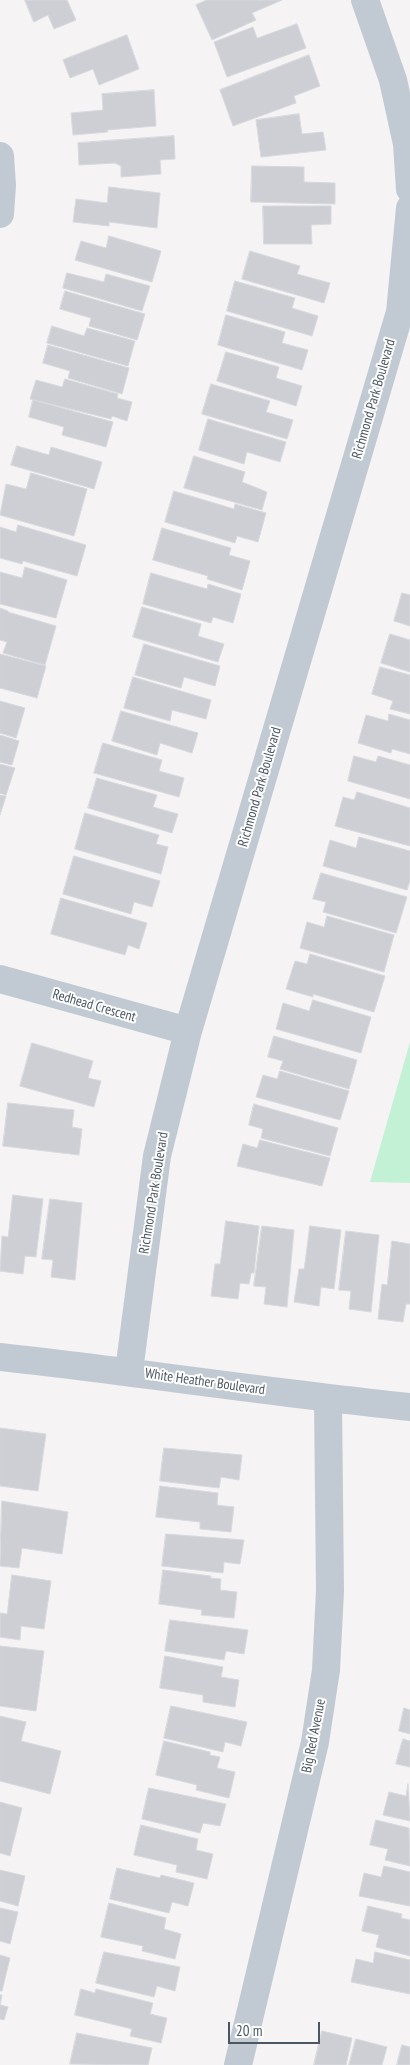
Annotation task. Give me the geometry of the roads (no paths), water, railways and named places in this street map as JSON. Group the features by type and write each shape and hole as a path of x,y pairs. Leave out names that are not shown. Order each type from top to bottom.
{"street":[{"path":"365,0 393,80 407,144 410,189"},
{"path":"0,156 2,185 0,214"},
{"name":"Richmond Park Boulevard","path":"129,1371 157,1156 188,1031 400,312 410,208"},
{"name":"Redhead Crescent","path":"0,980 188,1031"},
{"name":"White Heather Boulevard","path":"0,1357 129,1371 328,1399 410,1407"},
{"name":"Big Red Avenue","path":"238,2065 315,1742 326,1670 330,1591 328,1399"}]}
